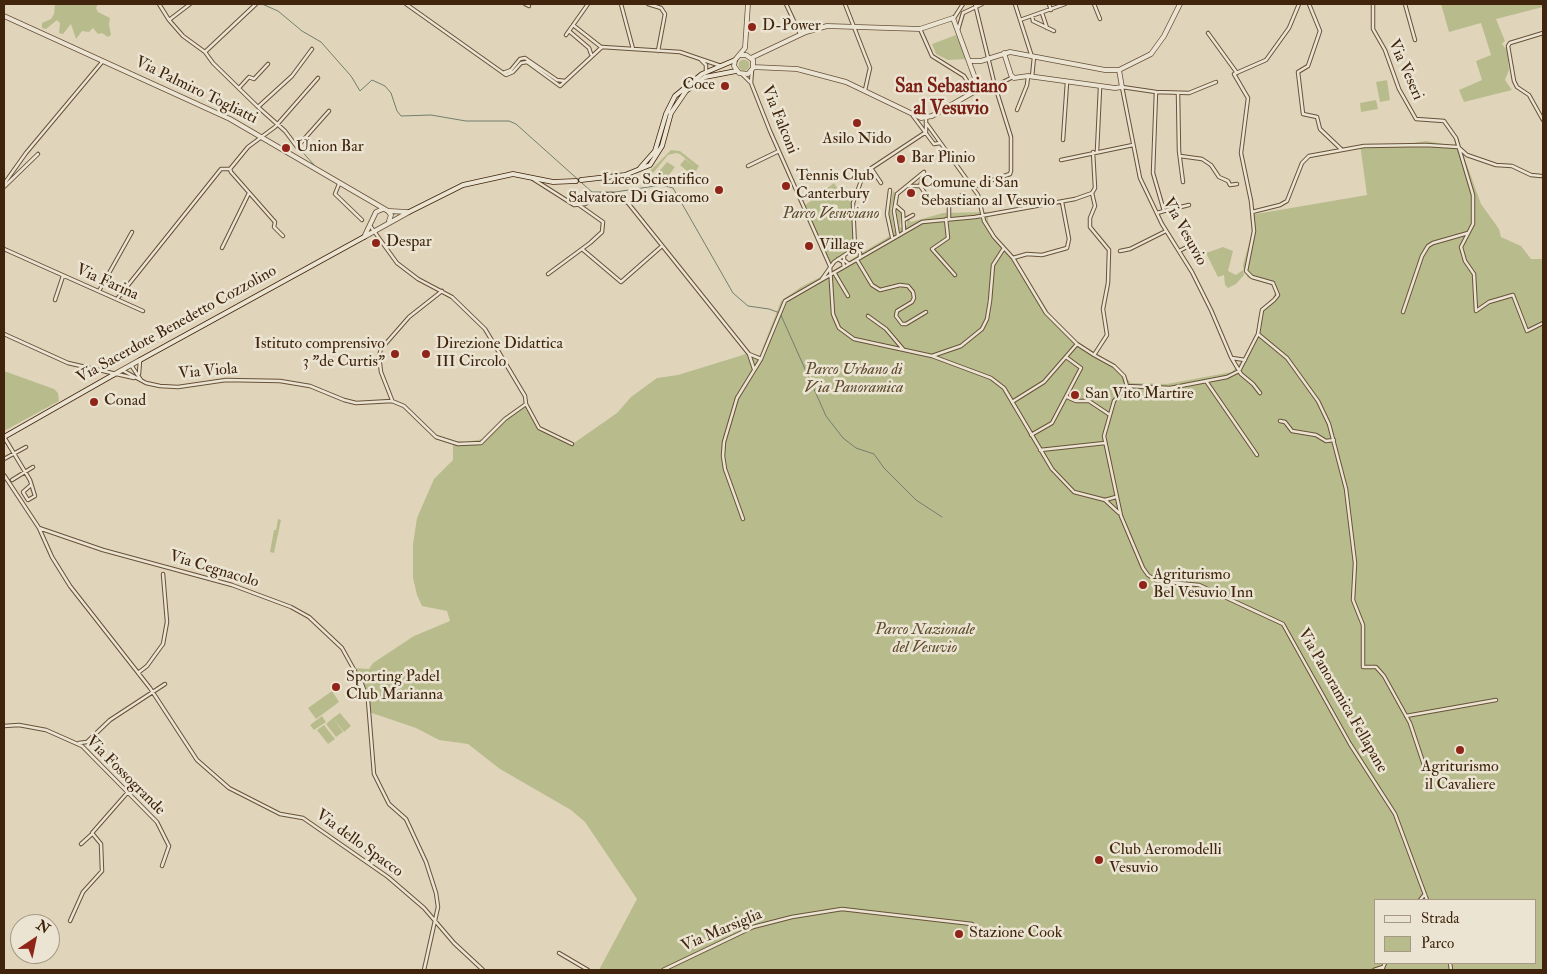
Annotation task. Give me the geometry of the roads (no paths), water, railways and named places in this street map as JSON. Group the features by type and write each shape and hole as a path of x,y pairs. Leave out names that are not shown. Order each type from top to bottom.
{"street":[{"path":"159,4 169,20 183,36 206,52 213,63 297,147 329,111"},
{"path":"169,20 190,4"},
{"path":"206,52 256,4"},
{"path":"407,4 506,75 511,74 524,62 560,86 590,55 602,47"},
{"path":"525,4 529,6"},
{"path":"566,34 588,4"},
{"path":"621,4 633,49"},
{"path":"648,4 661,8 665,14 658,51"},
{"path":"633,172 645,164 655,151 666,114 675,96 690,82 706,72 740,56 744,48 748,4"},
{"path":"786,4 800,34"},
{"path":"845,4 870,68 865,90"},
{"path":"958,30 961,18 966,11 982,4"},
{"path":"1014,4 1033,57 1030,76 1023,90 1017,110"},
{"path":"1049,4 1051,10"},
{"path":"1020,20 1065,4"},
{"path":"1094,4 1100,19"},
{"path":"970,61 989,59 1010,52 1105,70 1119,70 1151,54 1164,36 1180,4"},
{"path":"1236,73 1266,60 1289,28 1299,4"},
{"path":"1309,4 1319,25 1320,35 1308,66 1298,72 1303,114 1317,117 1320,129 1341,149"},
{"name":"Via Veseri","path":"1373,4 1374,29 1385,50 1399,89 1416,119 1444,121 1456,138 1473,195 1474,218 1469,233 1462,241 1461,247 1465,261 1474,274 1476,311 1489,302 1513,295 1526,331 1543,323"},
{"path":"1405,4 1415,40"},
{"path":"740,56 750,57 800,34 827,26 920,28 954,18 963,5 966,11"},
{"path":"972,187 1010,174 1011,136 995,86 976,5"},
{"path":"1042,12 1047,28"},
{"name":"Via Palmiro Togliatti","path":"4,16 187,97 387,211"},
{"path":"1032,16 1033,20 1054,31"},
{"path":"370,202 374,208 374,217 377,224 382,226 463,185 513,174 553,182 633,172 650,165 659,153 668,118 686,91 705,78 736,71 742,74 753,68 797,69 846,82 913,116 926,118 979,88 954,18"},
{"path":"573,25 602,47 680,52 722,66"},
{"path":"920,28 932,56 964,76 974,92"},
{"path":"568,31 590,49 590,55"},
{"path":"1543,32 1510,43 1508,46 1514,81 1517,87 1530,95 1543,120"},
{"path":"927,124 978,195 983,215 994,237 1012,258 1046,313 1077,344 1114,366 1124,376 1127,386 1170,388 1227,378 1240,371 1258,334 1262,310 1278,295 1273,283 1252,277 1246,271 1254,231 1241,153 1248,98 1236,73 1208,33"},
{"path":"584,44 586,38 590,39"},
{"path":"744,48 750,57 753,68"},
{"path":"258,107 292,76 312,49"},
{"path":"1004,54 1013,78"},
{"path":"700,59 706,66 706,72"},
{"path":"973,69 989,59"},
{"path":"4,185 21,159 104,60"},
{"path":"735,60 736,71"},
{"path":"239,88 249,77 254,79 268,64"},
{"name":"Via Falconi","path":"751,83 753,68"},
{"name":"Via Vesuvio","path":"1119,70 1140,178 1156,213 1212,310 1232,358 1240,371 1260,393"},
{"name":"Via Falconi","path":"742,74 751,83 830,266 830,276"},
{"path":"995,86 1013,78 1030,76 1100,88 1122,87 1178,93 1198,91 1216,82"},
{"path":"230,169 248,147 277,125 318,78"},
{"path":"1062,140 1067,82"},
{"path":"1094,355 1107,335 1103,309 1108,283 1109,254 1109,250 1090,227 1095,206 1092,193 1095,188 1095,152 1100,88"},
{"path":"1156,92 1153,173 1164,211"},
{"path":"1178,93 1180,156 1184,182"},
{"path":"913,116 934,144 940,143"},
{"path":"926,118 926,132 864,173 853,203 855,248 860,253 858,259 872,285 880,290 900,285 908,286 913,292 914,298 912,302 897,311 896,316 902,324 906,324 926,312"},
{"path":"1061,160 1133,145"},
{"path":"1252,212 1280,205 1287,201 1306,157 1364,146 1426,145 1458,147 1467,155 1496,165 1512,166 1531,175 1541,176"},
{"path":"748,166 779,151"},
{"path":"4,185 38,154"},
{"path":"1180,156 1202,159 1211,165 1218,177 1228,181 1230,185 1237,184"},
{"path":"871,168 880,183"},
{"path":"117,300 221,169 230,169 275,222 274,227 283,236"},
{"path":"898,234 895,204 897,194 924,172 920,186"},
{"path":"528,176 579,205 603,222 604,226 602,232 548,274"},
{"path":"339,184 335,194 362,220"},
{"path":"906,186 920,186"},
{"path":"920,186 925,193"},
{"path":"890,190 887,214 892,238"},
{"path":"222,248 249,192"},
{"path":"743,519 723,456 726,430 738,398 761,359 785,301 836,273 898,234 922,222 983,215 1062,201 1092,193"},
{"path":"579,205 598,195 612,194 628,204 749,354 754,369"},
{"path":"955,275 932,249 948,238 949,202 964,194"},
{"path":"1012,258 1027,254 1042,255 1067,248 1069,239 1062,201"},
{"path":"895,204 902,209 904,231"},
{"path":"1156,213 1190,205"},
{"path":"364,237 379,210 409,212"},
{"path":"387,211 391,215 389,221"},
{"path":"904,220 913,215"},
{"name":"Via Sacerdote Benedetto Cozzolino","path":"4,437 113,374 382,226"},
{"path":"370,227 375,231 396,263 418,279 442,291 462,306 492,338 525,396 526,404 538,428 572,444"},
{"path":"1120,251 1130,249 1166,231"},
{"path":"98,291 132,232"},
{"path":"1403,312 1419,264 1428,246 1469,233"},
{"path":"1179,251 1193,244"},
{"path":"582,249 621,282 662,246"},
{"name":"Via Farina","path":"4,248 143,311"},
{"path":"822,280 830,266 855,248"},
{"path":"932,356 961,346 982,329 987,319 993,265 1004,248"},
{"path":"845,255 844,260 849,264"},
{"path":"838,259 843,262 844,267"},
{"path":"830,266 836,273 848,296"},
{"name":"Via Farina","path":"55,300 63,276"},
{"path":"830,276 833,314 842,331 854,339 932,356 991,378 1004,388 1052,469 1074,492 1103,500 1113,505 1121,516"},
{"path":"442,291 409,317 381,348 379,356 381,372 392,401 404,406 436,437 458,444 481,443 505,419 526,404"},
{"path":"868,316 886,329 904,350"},
{"path":"4,334 68,363 92,367 113,374 137,377 140,360"},
{"path":"1258,334 1287,358 1318,401 1329,424 1346,489 1355,563 1353,600 1363,625 1363,667 1379,669 1406,716 1426,770"},
{"path":"1012,402 1044,382 1077,344"},
{"path":"749,354 761,359"},
{"path":"1031,435 1052,423 1081,368 1066,358"},
{"path":"1232,358 1245,360"},
{"name":"Via Viola","path":"130,365 137,377"},
{"name":"Via Viola","path":"122,370 142,381 160,386 178,387 226,380 280,381 310,386 332,396 356,403 392,401"},
{"path":"1206,381 1257,455"},
{"name":"Via Panoramica Fellapane","path":"1127,386 1114,401 1104,436 1121,516 1143,568 1148,575 1157,581 1199,585 1283,624 1350,744 1395,814 1427,899"},
{"path":"1067,397 1076,401 1089,400 1110,415"},
{"path":"1280,421 1285,422 1292,431 1316,435 1326,441 1334,440"},
{"path":"4,437 32,485 35,496 28,500 23,492 32,485"},
{"path":"1040,450 1106,443"},
{"path":"4,459 26,447"},
{"path":"12,480 33,467"},
{"path":"4,476 39,528 52,557 70,586 152,693"},
{"path":"1103,500 1116,497"},
{"name":"Via Cegnacolo","path":"39,528 103,550 232,585 291,607 309,617 342,648 368,700 371,714 374,774 389,804 406,820 426,862 438,907 424,970"},
{"path":"138,673 152,659 164,638 167,612 164,574"},
{"path":"78,743 87,742 110,720 165,684"},
{"name":"Via dello Spacco","path":"152,693 197,760 229,788 280,814 303,818 388,877 424,908 454,943 483,970"},
{"path":"1406,716 1496,700"},
{"name":"Via Fossogrande","path":"4,726 19,725 40,729 78,743 152,815 167,838 169,846 162,866"},
{"path":"82,844 128,792"},
{"path":"70,921 83,892 102,871 101,844 92,833"},
{"path":"1421,899 1425,894"},
{"name":"Via Marsiglia","path":"663,970 753,927 792,916 842,909 972,924"},
{"path":"559,953 588,970"},
{"path":"1374,970 1382,969"}],"waterway":[{"path":"262,4 278,11 302,31 321,42 351,76 360,91 372,80 385,86 391,93 397,111 401,116 431,115 466,121 509,121 516,124 592,192 615,192 662,185 673,188 733,293 748,306 769,309 780,313 826,416 843,438 856,448 874,454 884,468 916,500 942,517"},
{"path":"298,147 315,166"}],"place":[{"name":"D-Power","path":"752,27"},
{"name":"Coce","path":"725,86"},
{"name":"Asilo Nido","path":"857,123"},
{"name":"Union Bar","path":"286,148"},
{"name":"Bar Plinio","path":"901,159"},
{"name":"Tennis Club Canterbury","path":"786,186"},
{"name":"Liceo Scientifico Salvatore Di Giacomo","path":"719,190"},
{"name":"Comune di San Sebastiano al Vesuvio","path":"911,193"},
{"name":"Despar","path":"376,243"},
{"name":"Village","path":"809,246"},
{"name":"Istituto comprensivo 3 \"de Curtis\"","path":"395,354"},
{"name":"Direzione Didattica III Circolo","path":"426,354"},
{"name":"San Vito Martire","path":"1075,395"},
{"name":"Conad","path":"94,402"},
{"name":"Agriturismo Bel Vesuvio Inn","path":"1143,585"},
{"name":"Sporting Padel Club Marianna","path":"336,687"},
{"name":"Agriturismo il Cavaliere","path":"1460,750"},
{"name":"Club Aeromodelli Vesuvio","path":"1099,860"},
{"name":"Stazione Cook","path":"959,934"}],"district":[{"name":"San Sebastiano al Vesuvio","path":"951,99"}],"park label":[{"name":"Parco Vesuviano","path":"831,215"},
{"name":"Parco Urbano di Via Panoramica","path":"854,380"},
{"name":"Parco Nazionale del Vesuvio","path":"925,640"}]}
